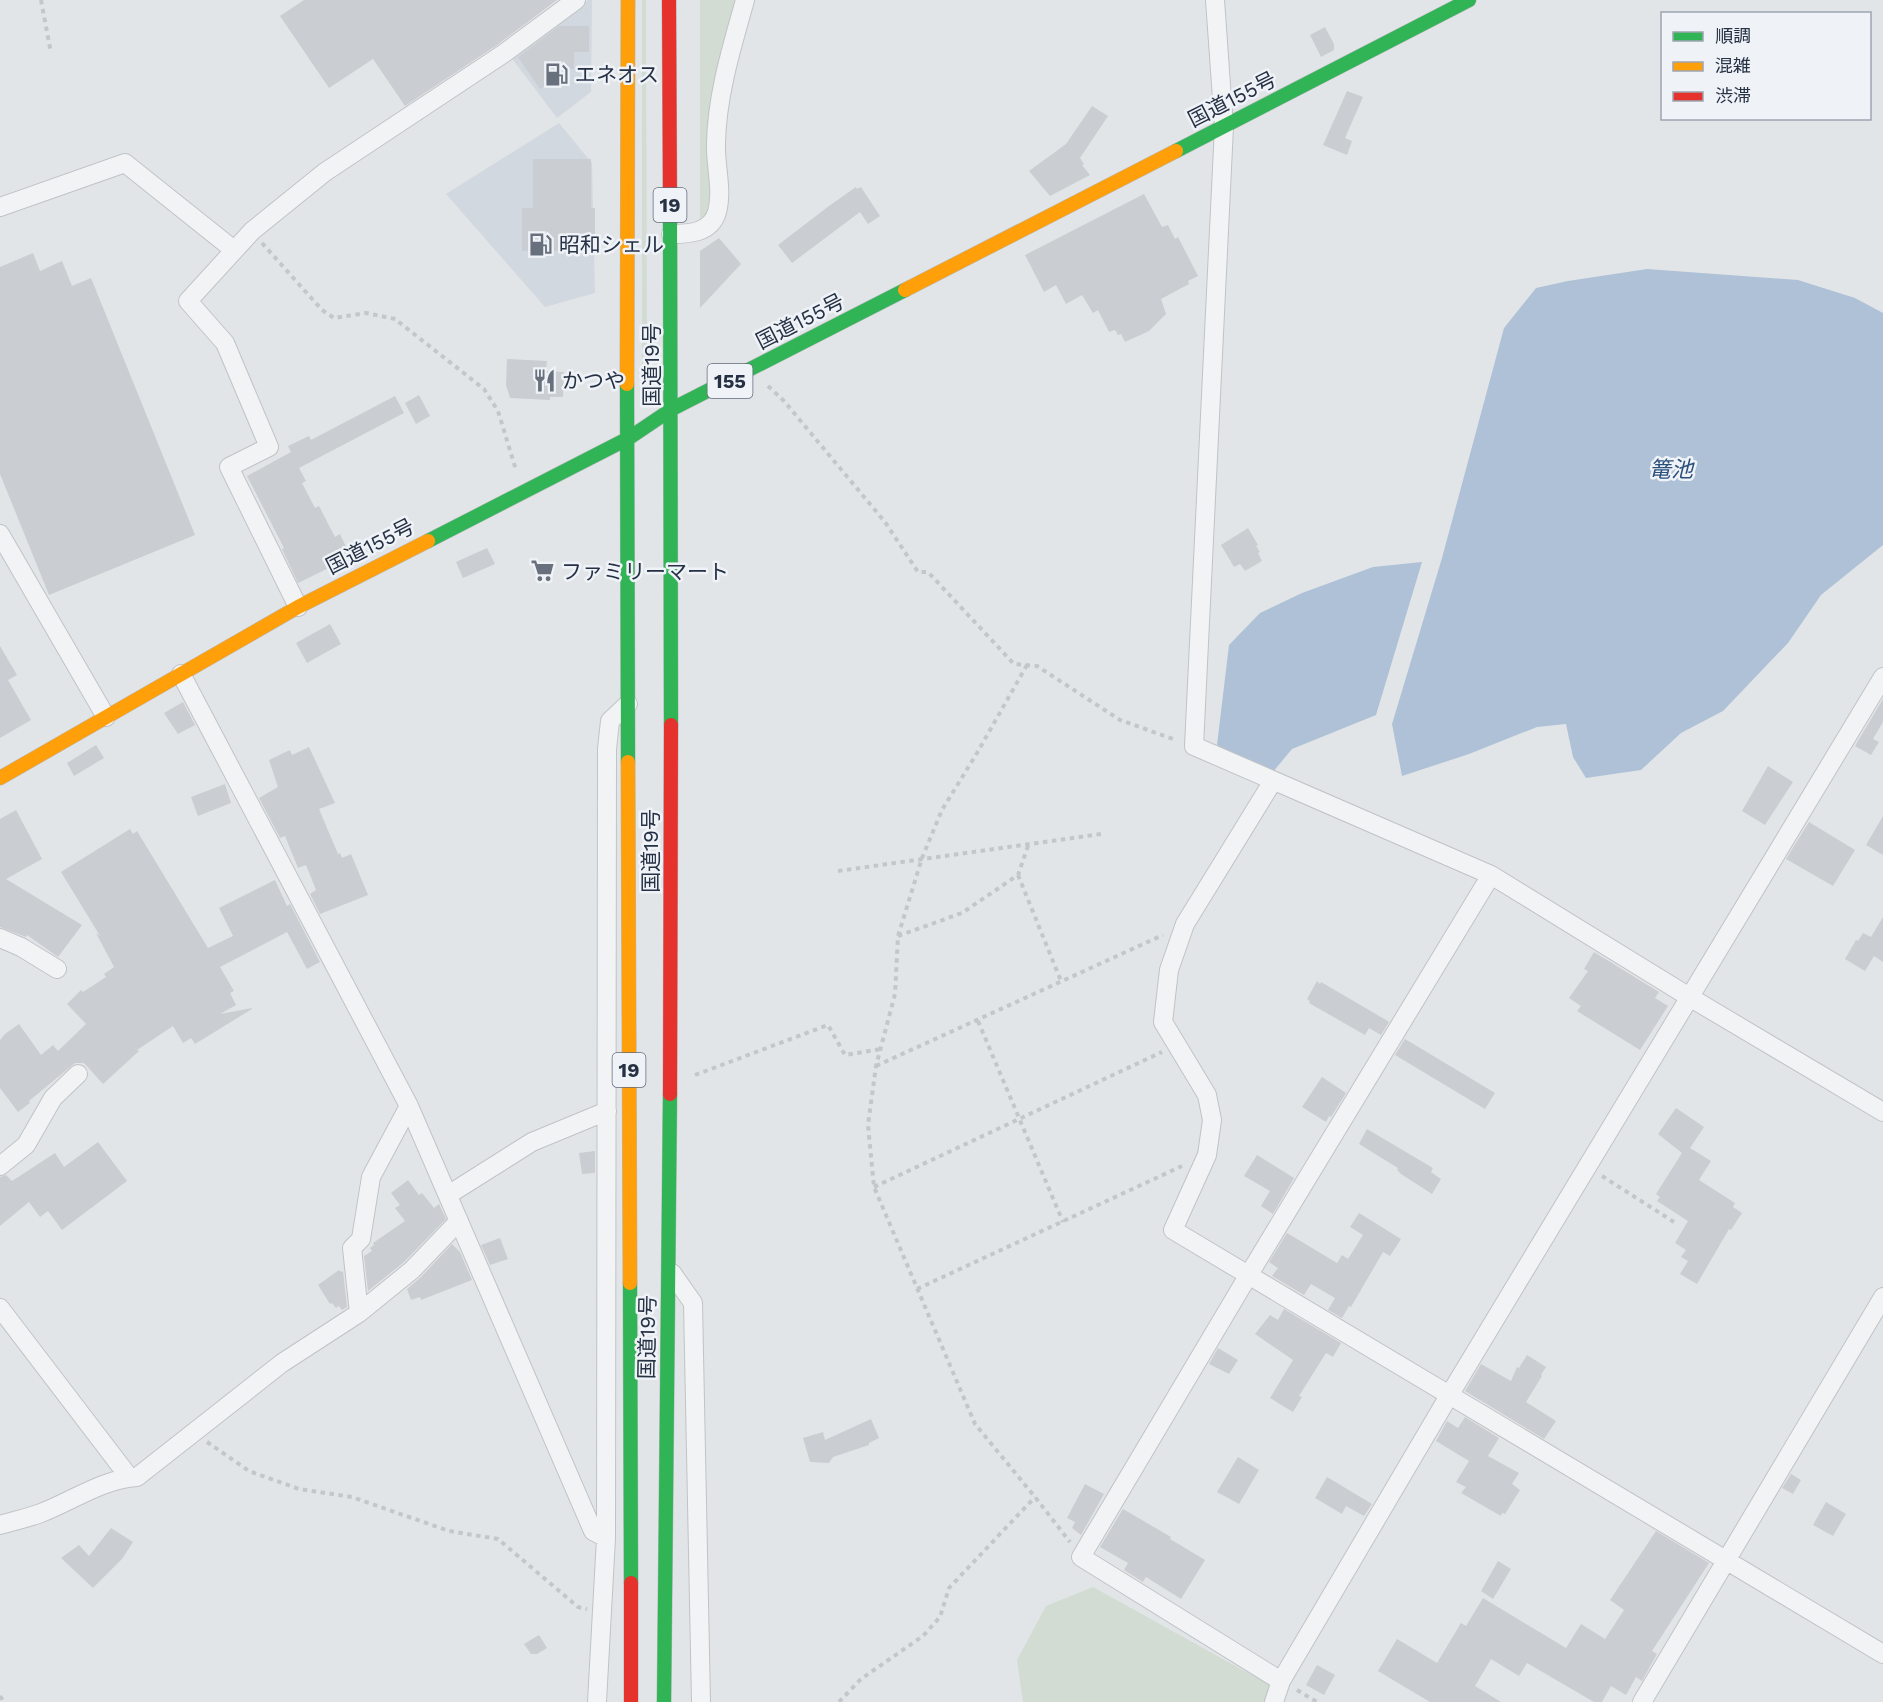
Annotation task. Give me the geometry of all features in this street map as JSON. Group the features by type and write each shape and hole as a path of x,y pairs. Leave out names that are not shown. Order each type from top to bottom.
{"highway":[{"name":"国道19号","path":"628,0 632,1702"},
{"name":"国道19号","path":"664,1702 669,1269 672,409 669,0"},
{"path":"670,209 680,191 681,0"},
{"name":"国道155号","path":"0,778 298,607 629,438 672,409 1224,128 1469,0"}],"street":[{"path":"298,607 229,467 269,447 225,344 188,301 252,231 325,172 503,54 576,0"},
{"path":"672,234 695,233 710,224 717,213 718,116 725,71 745,0"},
{"path":"1215,0 1224,128 1194,746 1491,875 1883,1112"},
{"path":"0,207 125,163 234,250"},
{"path":"0,534 106,717"},
{"path":"181,674 409,1106 593,1531 606,1538"},
{"path":"1274,1702 1281,1681 1450,1394 1883,677"},
{"path":"597,1702 606,1538 607,749 610,721 628,704"},
{"path":"1272,781 1185,924 1169,970 1163,1022 1207,1095 1212,1120 1207,1155 1173,1230 1883,1653"},
{"path":"1281,1681 1081,1557 1491,875"},
{"path":"0,938 21,947 57,969"},
{"path":"0,1166 26,1145 53,1098 78,1074"},
{"path":"359,1313 352,1248 361,1239 371,1177 409,1106"},
{"path":"448,1195 532,1142 607,1111"},
{"path":"0,1525 40,1513 101,1486 137,1476 282,1364 359,1313 412,1270 459,1221"},
{"path":"669,1269 693,1303 701,1702"},
{"path":"1641,1702 1883,1297"},
{"path":"0,1308 129,1477"}],"path":[{"path":"41,0 51,53"},
{"path":"252,231 322,310 334,318 366,313 395,320 484,389 498,411 518,477"},
{"path":"751,370 784,401 885,522 918,572 928,572 1014,664 1037,666 1120,720 1194,746"},
{"path":"1027,665 942,810 922,858 898,936 895,994 876,1066 868,1125 874,1187 975,1424 1081,1557"},
{"path":"838,871 1101,834"},
{"path":"898,936 962,913 1018,875 1029,843"},
{"path":"1018,875 1061,981"},
{"path":"876,1066 1185,924"},
{"path":"978,1021 1063,1222"},
{"path":"694,1075 828,1025 845,1055 881,1048"},
{"path":"874,1187 1177,1046"},
{"path":"917,1289 1207,1155"},
{"path":"1588,1167 1674,1222"},
{"path":"193,1432 249,1471 299,1489 352,1497 449,1531 498,1539 578,1607 602,1612"},
{"path":"839,1702 861,1679 922,1636 940,1617 949,1588 1035,1497"},
{"path":"0,1696 4,1702"}],"shaded area":[{"name":"エネオス","path":"588,0 592,0 591,92 557,118 510,56"},
{"path":"642,0 646,0 647,364 642,365"},
{"path":"700,0 740,0 709,215 700,223"},
{"name":"昭和シェル","path":"559,123 592,163 595,293 545,307 446,194"},
{"path":"1093,1587 1275,1688 1270,1702 1023,1702 1017,1660 1046,1606"}],"water":[{"name":"篭池","path":"1647,269 1798,280 1855,298 1883,313 1883,545 1821,595 1788,643 1723,711 1681,733 1641,770 1586,778 1573,757 1566,724 1537,727 1469,754 1402,776 1392,724 1442,558 1504,328 1536,288"},
{"path":"1422,562 1376,715 1292,749 1272,773 1217,745 1229,645 1260,613 1302,593 1373,567"}],"building":[{"path":"304,0 557,0 497,45 405,106 373,59 329,88 280,16"},
{"path":"559,26 589,26 589,52 574,52 574,69 550,69 551,82 540,89 518,57"},
{"path":"1325,27 1334,44 1334,50 1321,57 1310,35"},
{"path":"1347,91 1363,97 1345,138 1352,141 1347,155 1323,145"},
{"path":"1092,106 1108,116 1080,158 1084,164 1082,165 1090,175 1050,196 1029,171 1066,144"},
{"path":"533,159 591,159 591,208 595,208 595,250 522,251 522,208 533,208"},
{"path":"856,187 857,189 861,187 880,216 868,224 860,212 792,263 778,245"},
{"path":"1144,194 1162,227 1168,225 1175,239 1178,237 1198,276 1188,281 1189,284 1161,299 1166,314 1149,331 1125,342 1121,334 1118,335 1115,330 1109,332 1098,310 1093,313 1082,295 1066,304 1056,285 1044,292 1025,255"},
{"path":"719,238 741,264 700,308 700,251"},
{"path":"33,253 40,271 62,261 72,286 91,278 195,535 49,595 0,474 0,267"},
{"path":"507,359 547,361 546,371 564,372 563,397 550,397 550,400 510,398 506,385"},
{"path":"419,395 430,416 416,424 405,403"},
{"path":"395,396 404,413 299,468 306,481 302,483 315,508 319,506 335,537 340,534 351,557 298,583 282,549 284,548 247,476 291,452 288,446 309,436 311,440"},
{"path":"1248,528 1258,545 1256,546 1262,561 1245,571 1240,564 1234,567 1221,545"},
{"path":"487,548 495,564 463,578 456,562"},
{"path":"330,624 341,644 307,663 296,643"},
{"path":"0,646 17,675 8,680 31,720 0,738"},
{"path":"1883,699 1883,722 1873,739 1879,742 1871,755 1855,746"},
{"path":"183,702 195,725 178,734 164,713"},
{"path":"96,745 104,758 74,776 67,763"},
{"path":"309,747 335,803 319,809 338,854 340,853 342,858 351,854 368,895 320,914 310,894 316,890 306,865 298,868 285,836 280,838 259,798 278,787 269,760 290,750 292,755"},
{"path":"1768,766 1793,782 1765,825 1742,811"},
{"path":"225,784 231,803 198,816 191,797"},
{"path":"16,810 42,859 6,879 82,925 58,957 27,935 26,937 0,927 0,819"},
{"path":"1883,816 1883,855 1866,845"},
{"path":"1809,822 1855,850 1833,886 1786,859"},
{"path":"130,829 133,834 137,831 208,948 233,936 219,908 275,880 287,906 290,904 320,962 307,969 287,932 220,967 234,991 230,993 236,1005 220,1014 252,1009 195,1044 191,1038 183,1043 173,1026 137,1050 139,1051 103,1084 84,1063 75,1063 18,1112 0,1088 0,1040 19,1024 41,1055 53,1045 58,1051 86,1024 67,1004 81,990 83,992 106,977 104,974 114,967 96,933 100,936 61,872"},
{"path":"1883,917 1883,962 1874,956 1865,971 1845,959 1856,940 1858,941 1863,933 1871,937"},
{"path":"1594,952 1659,992 1655,998 1668,1006 1640,1050 1577,1011 1581,1006 1569,998 1588,971 1584,969"},
{"path":"1317,981 1389,1022 1381,1035 1369,1028 1365,1035 1309,1003 1307,999"},
{"path":"1405,1039 1495,1093 1485,1109 1395,1055"},
{"path":"1322,1077 1346,1093 1326,1122 1302,1107"},
{"path":"1676,1108 1704,1127 1690,1148 1711,1161 1699,1180 1735,1203 1733,1207 1742,1213 1731,1230 1729,1229 1697,1284 1680,1274 1688,1261 1681,1257 1686,1250 1675,1243 1688,1221 1657,1201 1660,1197 1656,1194 1682,1153 1658,1134"},
{"path":"1367,1129 1433,1168 1431,1172 1441,1179 1432,1194 1401,1174 1398,1168 1359,1144"},
{"path":"98,1142 127,1181 62,1230 48,1211 40,1217 29,1202 0,1226 0,1177 6,1175 12,1181 55,1153 64,1167"},
{"path":"595,1151 595,1173 582,1174 579,1153"},
{"path":"1257,1155 1294,1178 1273,1214 1261,1206 1270,1191 1244,1176"},
{"path":"408,1180 419,1195 422,1193 434,1208 439,1204 446,1219 404,1262 368,1291 364,1256 372,1251 370,1248 374,1245 373,1243 405,1221 395,1208 400,1205 391,1193"},
{"path":"1359,1213 1401,1239 1390,1256 1383,1252 1351,1307 1349,1306 1342,1318 1328,1310 1335,1298 1311,1284 1304,1295 1272,1276 1278,1268 1269,1262 1287,1233 1337,1263 1342,1255 1348,1259 1363,1235 1350,1227"},
{"path":"500,1238 508,1259 490,1265 481,1245"},
{"path":"452,1244 460,1252 472,1280 421,1300 420,1297 411,1300 407,1289"},
{"path":"339,1270 343,1271 347,1307 342,1310 339,1306 336,1308 332,1303 330,1304 318,1285"},
{"path":"1284,1309 1341,1343 1333,1357 1326,1353 1299,1396 1302,1397 1293,1412 1270,1398 1293,1360 1255,1334 1270,1315 1278,1320"},
{"path":"1218,1348 1238,1360 1229,1374 1209,1364"},
{"path":"1527,1355 1546,1367 1526,1402 1556,1421 1544,1439 1465,1391 1481,1364 1511,1381 1517,1367 1519,1368"},
{"path":"1465,1417 1499,1438 1488,1456 1519,1473 1512,1484 1520,1490 1505,1514 1502,1513 1501,1516 1461,1493 1466,1487 1456,1482 1469,1461 1436,1441 1447,1421 1458,1428"},
{"path":"871,1419 879,1438 869,1445 833,1457 829,1463 810,1462 803,1438 823,1432 825,1440"},
{"path":"1238,1457 1259,1470 1239,1504 1217,1492"},
{"path":"1791,1474 1801,1480 1793,1494 1782,1488"},
{"path":"1327,1477 1372,1504 1364,1516 1346,1506 1342,1514 1315,1498"},
{"path":"1085,1484 1104,1494 1081,1535 1072,1528 1075,1522 1067,1518"},
{"path":"1826,1502 1846,1514 1833,1536 1813,1525"},
{"path":"1123,1509 1205,1560 1181,1599 1146,1577 1143,1582 1124,1570 1128,1563 1100,1547"},
{"path":"111,1528 133,1542 122,1559 93,1588 61,1558 79,1545 89,1556"},
{"path":"1656,1531 1709,1563 1652,1651 1657,1654 1642,1681 1636,1677 1626,1695 1611,1686 1602,1702 1594,1702 1527,1663 1519,1676 1491,1659 1475,1686 1501,1702 1430,1702 1378,1671 1397,1639 1437,1663 1461,1623 1466,1626 1483,1598 1566,1648 1581,1624 1605,1639 1624,1610 1610,1600"},
{"path":"1498,1561 1511,1569 1493,1599 1481,1591"},
{"path":"539,1635 547,1648 537,1654 531,1654 524,1644"},
{"path":"1317,1665 1335,1675 1324,1695 1306,1685"}],"traffic: fast":[{"path":"1176,151 1469,0"},
{"path":"670,203 671,725"},
{"path":"428,541 629,438 672,409 905,290"},
{"path":"627,384 628,762"},
{"path":"664,1702 670,1094"},
{"path":"630,1283 631,1583"}],"traffic: slow":[{"path":"627,384 628,0"},
{"path":"905,290 1176,151"},
{"path":"0,778 298,607 428,541"},
{"path":"628,762 630,1283"}],"traffic: jam":[{"path":"669,0 670,203"},
{"path":"670,1094 671,725"},
{"path":"631,1583 631,1702"}],"place":[{"name":"エネオス","path":"557,74"},
{"name":"昭和シェル","path":"541,244"},
{"name":"かつや","path":"544,380"},
{"name":"ファミリーマート","path":"543,571"}]}
